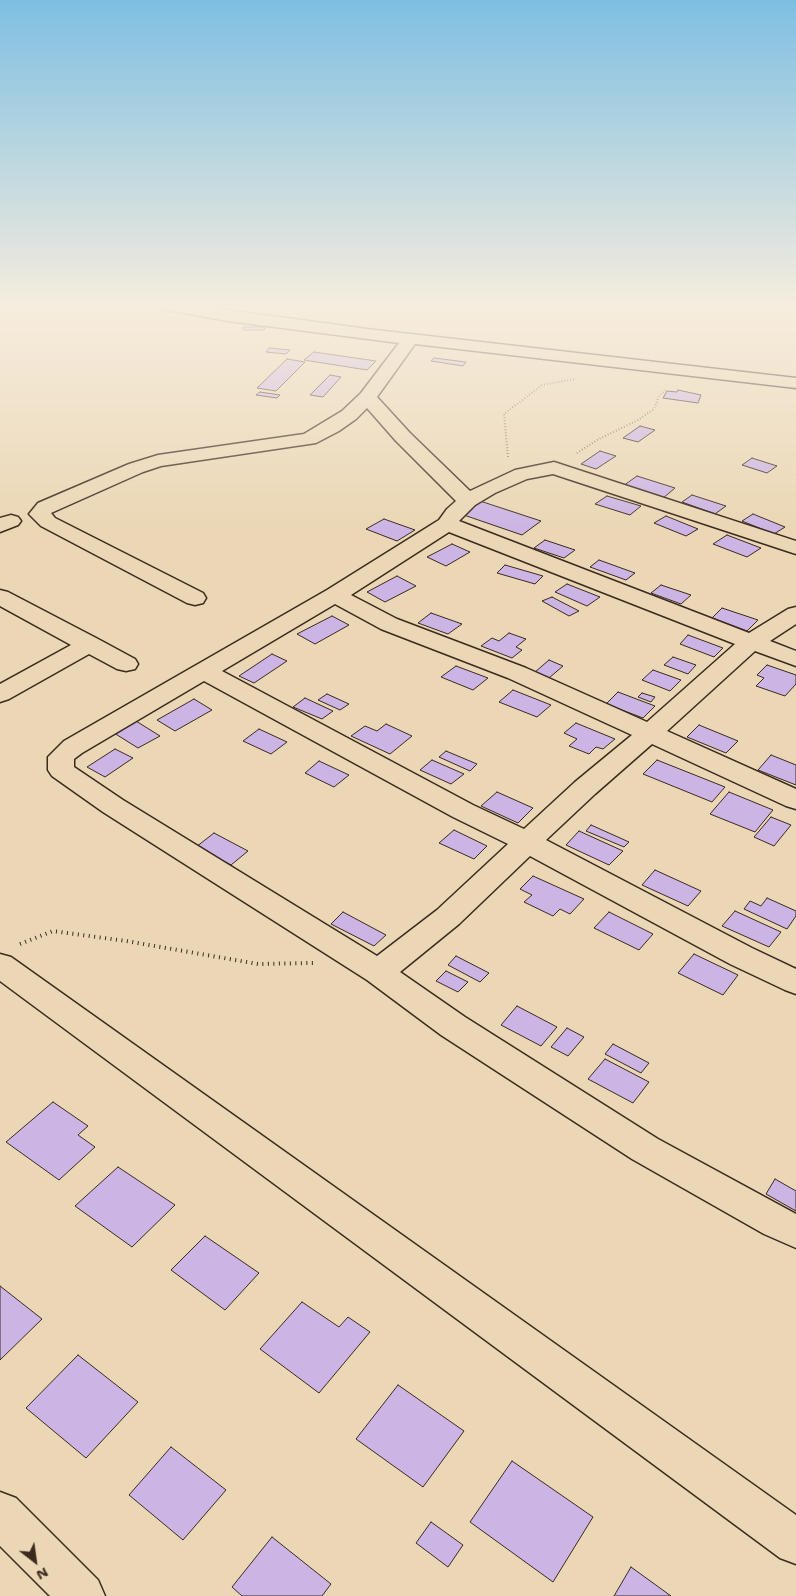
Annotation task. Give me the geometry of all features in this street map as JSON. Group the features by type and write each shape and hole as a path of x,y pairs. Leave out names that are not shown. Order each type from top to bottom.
{"street":[{"path":"195,598 48,522 39,514 45,507 136,468 158,461 309,439 350,415 380,379"},
{"path":"764,379 796,383"},
{"path":"367,397 403,437 468,501"},
{"path":"796,548 554,468 536,470 508,479 468,501 454,513 447,524 335,595 73,747 60,757 60,770 113,806 364,964 453,1026 645,1149 776,1223 796,1232"},
{"path":"447,524 796,660"},
{"path":"335,595 389,624 517,673 796,800"},
{"path":"0,597 126,664"},
{"path":"364,964 448,917 529,843 585,788 650,734 751,642 796,614"},
{"path":"0,694 90,644"},
{"path":"204,671 273,710 455,806 529,843 741,956 796,982"},
{"path":"9,955 796,1542"},
{"path":"0,1514 82,1596"}],"path":[{"path":"508,479 504,414 542,385 575,379"},
{"path":"554,468 597,440 638,420 654,409 659,396 668,388 700,379"},
{"path":"9,955 53,931 126,941 258,964 296,965 323,962 364,964"}],"building":[{"path":"266,379 288,379 276,391 257,388"},
{"path":"326,379 339,379 323,397 310,395"},
{"path":"678,390 701,395 698,403 663,398 667,391 677,392"},
{"path":"260,392 280,395 277,398 256,395"},
{"path":"640,426 655,430 638,442 623,438"},
{"path":"600,451 616,456 596,469 581,464"},
{"path":"752,458 777,466 767,473 742,465"},
{"path":"637,476 675,488 662,499 623,486"},
{"path":"692,495 726,506 715,514 682,502"},
{"path":"607,496 641,506 630,515 595,504"},
{"path":"477,500 541,521 522,535 458,513"},
{"path":"753,514 785,527 774,534 742,521"},
{"path":"666,516 698,529 686,536 654,523"},
{"path":"384,519 415,530 397,541 366,529"},
{"path":"727,535 761,548 747,557 713,544"},
{"path":"545,540 575,550 564,558 534,548"},
{"path":"452,544 470,552 446,566 427,557"},
{"path":"599,560 635,573 626,580 590,567"},
{"path":"505,565 543,576 535,584 497,573"},
{"path":"397,576 416,586 385,602 367,592"},
{"path":"567,584 600,597 587,606 555,592"},
{"path":"661,585 691,595 681,604 651,593"},
{"path":"552,597 579,611 569,616 542,601"},
{"path":"722,608 758,620 747,631 712,618"},
{"path":"431,613 462,624 448,634 418,623"},
{"path":"332,616 349,625 315,644 297,634"},
{"path":"509,633 526,639 516,647 522,650 512,658 481,646 492,638 499,641"},
{"path":"688,635 723,648 714,657 680,644"},
{"path":"272,654 287,661 254,683 239,676"},
{"path":"673,657 696,665 688,674 664,665"},
{"path":"549,660 563,666 549,678 535,672"},
{"path":"767,665 796,675 796,684 785,696 756,686 764,678 757,675"},
{"path":"456,666 488,678 473,690 441,677"},
{"path":"653,670 681,680 670,691 642,680"},
{"path":"513,690 551,705 537,717 499,702"},
{"path":"618,692 655,706 643,718 606,704"},
{"path":"642,693 655,697 651,702 638,697"},
{"path":"327,694 349,704 340,710 318,700"},
{"path":"305,698 333,711 322,719 293,707"},
{"path":"194,699 212,710 175,731 157,720"},
{"path":"136,721 160,736 138,748 114,733"},
{"path":"576,723 615,739 603,749 596,747 589,754 569,746 577,739 564,733"},
{"path":"386,724 412,736 390,754 351,736 365,726 377,731"},
{"path":"699,725 738,741 726,753 687,737"},
{"path":"259,729 287,742 271,754 243,741"},
{"path":"115,749 133,758 105,777 87,767"},
{"path":"446,751 477,764 470,771 439,757"},
{"path":"771,755 796,765 796,785 758,770"},
{"path":"432,760 464,774 451,784 420,770"},
{"path":"657,760 725,787 712,802 643,774"},
{"path":"319,761 349,775 334,787 305,773"},
{"path":"497,792 533,808 518,823 481,806"},
{"path":"729,792 773,810 755,832 710,814"},
{"path":"771,817 791,825 774,846 754,837"},
{"path":"591,825 629,842 624,847 586,831"},
{"path":"454,830 487,846 474,859 439,843"},
{"path":"579,831 623,851 609,865 566,845"},
{"path":"214,833 248,851 231,865 196,847"},
{"path":"655,870 701,891 688,906 642,885"},
{"path":"533,876 584,899 570,914 560,909 553,916 524,902 532,895 520,889"},
{"path":"767,898 796,911 796,916 787,929 744,909 750,901 761,906"},
{"path":"735,911 781,932 769,947 722,926"},
{"path":"343,912 386,935 374,946 331,924"},
{"path":"609,912 653,934 639,950 594,928"},
{"path":"694,954 738,975 723,995 678,973"},
{"path":"456,956 489,973 480,982 448,965"},
{"path":"446,971 468,982 458,992 436,981"},
{"path":"517,1006 557,1027 541,1046 501,1025"},
{"path":"567,1028 584,1037 568,1056 551,1047"},
{"path":"613,1044 649,1063 641,1073 605,1054"},
{"path":"605,1059 649,1082 633,1103 588,1079"},
{"path":"53,1102 88,1126 78,1135 95,1147 59,1180 6,1142"},
{"path":"118,1167 175,1205 132,1247 75,1206"},
{"path":"775,1179 796,1191 796,1211 766,1194"},
{"path":"205,1236 259,1273 225,1310 171,1270"},
{"path":"0,1286 42,1319 0,1360"},
{"path":"302,1302 339,1327 348,1317 370,1332 319,1393 260,1349"},
{"path":"78,1355 138,1402 86,1458 26,1408"},
{"path":"398,1385 464,1431 423,1487 356,1439"},
{"path":"171,1447 226,1490 183,1540 129,1495"},
{"path":"512,1461 593,1517 553,1582 470,1522"},
{"path":"431,1522 463,1545 448,1567 416,1543"},
{"path":"272,1537 331,1584 322,1596 242,1596 232,1587"},
{"path":"631,1567 671,1596 614,1596"}]}
